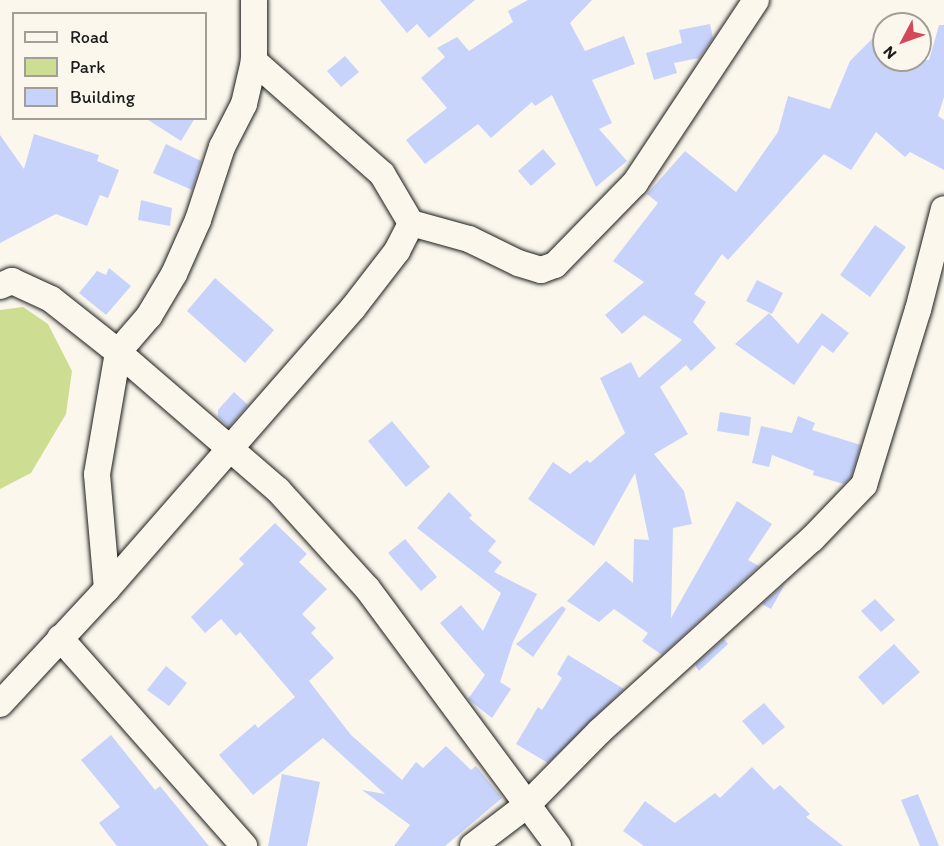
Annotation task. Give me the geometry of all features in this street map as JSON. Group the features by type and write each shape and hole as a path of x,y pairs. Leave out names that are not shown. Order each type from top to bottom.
{"street":[{"path":"107,589 97,474 118,352 149,316 174,274 198,220 222,147 244,104 254,61 254,0"},
{"path":"254,61 382,174 411,223 469,239 518,263 541,270 555,265 635,183 756,0"},
{"path":"473,846 527,805 600,731 812,539 864,485 918,310 944,209"},
{"path":"0,704 107,589 353,308 397,251 411,223"},
{"path":"0,286 12,281 51,299 118,352 278,490 367,588 558,846"},
{"path":"60,639 244,846"}],"green space":[{"path":"23,307 48,324 72,371 66,414 31,473 0,489 0,310"}],"building":[{"path":"380,0 475,0 429,38 417,24 407,33"},
{"path":"528,0 592,0 570,23 585,51 624,36 635,64 592,80 612,123 599,129 627,161 596,187 552,95 535,106 532,102 491,138 478,124 425,164 406,140 447,108 421,78 445,57 437,48 457,37 469,51 513,22 508,11"},
{"path":"710,24 713,38 699,58 674,63 677,73 654,80 646,53 682,43 679,30"},
{"path":"939,25 944,25 944,97 938,116 944,120 944,170 910,152 905,157 876,132 851,170 824,154 728,260 722,254 694,294 706,302 693,322 716,348 691,371 686,365 660,387 688,434 654,454 684,491 692,524 673,528 671,618 737,501 772,524 748,560 759,566 662,655 642,641 648,633 614,609 599,622 567,601 606,561 633,583 634,539 649,540 635,473 594,546 528,499 553,462 570,474 587,460 590,463 625,433 600,378 631,362 639,378 682,340 644,315 622,334 605,315 644,282 613,261 658,203 647,194 685,151 736,192 778,132 788,96 830,109 850,61 872,39 872,72 932,72 932,50"},
{"path":"345,56 359,72 341,87 327,71"},
{"path":"148,120 194,120 181,141"},
{"path":"34,134 99,155 97,161 119,170 108,198 100,195 87,226 56,214 0,243 0,135 24,169"},
{"path":"166,144 201,161 192,190 153,173"},
{"path":"543,149 556,164 531,186 518,171"},
{"path":"141,200 172,208 170,226 138,220"},
{"path":"875,225 906,247 870,297 840,275"},
{"path":"109,268 131,286 106,315 79,293 97,271 106,275"},
{"path":"215,278 274,330 245,363 187,311"},
{"path":"757,280 783,293 772,314 746,301"},
{"path":"769,313 798,344 822,313 849,333 833,353 822,345 794,385 735,344"},
{"path":"234,392 248,405 229,427 218,417 218,410"},
{"path":"720,412 751,417 749,436 717,431"},
{"path":"798,416 815,423 812,430 861,445 851,477 844,484 813,475 814,471 772,455 769,467 752,463 761,426 792,433"},
{"path":"392,421 430,467 406,487 368,441"},
{"path":"449,492 472,515 469,518 496,541 488,551 502,562 494,572 537,594 513,642 500,682 511,689 492,718 468,699 485,675 440,623 461,605 483,631 501,593 417,528"},
{"path":"275,523 307,554 299,562 327,589 302,614 316,628 311,633 334,658 309,681 351,735 402,780 416,762 423,768 446,746 471,770 476,766 502,798 445,846 394,846 410,825 362,790 385,794 323,738 253,795 219,755 255,724 258,728 295,697 240,632 236,636 221,619 205,633 191,617 244,564 239,559"},
{"path":"405,539 437,577 421,591 388,553"},
{"path":"785,584 771,609 762,604"},
{"path":"875,599 895,620 881,632 861,611"},
{"path":"562,606 566,609 533,657 516,644"},
{"path":"724,639 728,644 699,671 695,665"},
{"path":"894,644 920,672 883,705 858,677"},
{"path":"568,655 624,689 548,763 516,744 538,707 542,710 562,678 557,674"},
{"path":"166,666 187,683 169,706 147,690"},
{"path":"764,703 785,727 763,745 742,721"},
{"path":"111,735 155,790 160,786 209,846 117,846 99,823 120,807 81,760"},
{"path":"752,767 774,790 780,785 810,814 806,817 843,846 644,846 623,831 645,801 675,823 715,793 720,798"},
{"path":"282,774 320,782 307,846 268,846"},
{"path":"918,794 939,846 920,846 901,800"}]}
